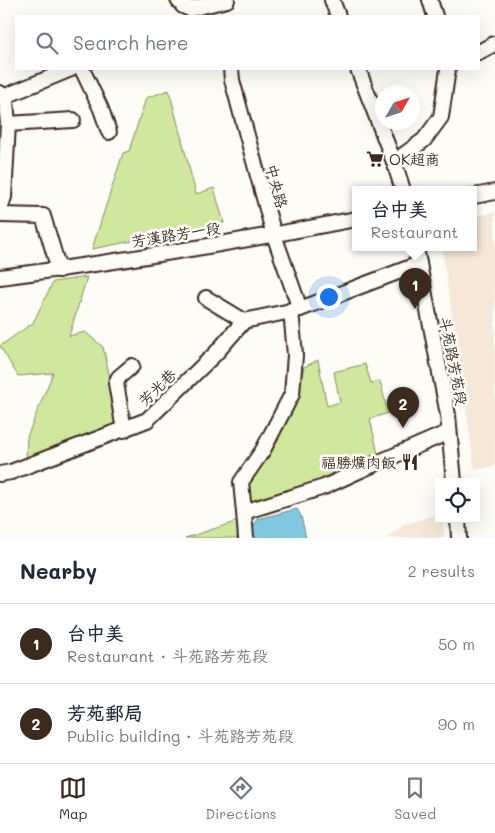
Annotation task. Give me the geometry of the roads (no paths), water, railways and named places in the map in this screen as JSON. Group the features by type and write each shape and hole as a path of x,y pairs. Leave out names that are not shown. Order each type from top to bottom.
{"street":[{"path":"178,0 186,13 224,5"},
{"path":"332,0 338,15"},
{"path":"430,0 435,15"},
{"path":"480,51 494,44"},
{"path":"0,209 4,197 8,124 6,102 1,95 68,70"},
{"path":"82,70 101,108 110,132"},
{"name":"中央路","path":"231,70 232,80 274,235 296,309"},
{"path":"358,70 402,186"},
{"path":"394,162 424,140 441,117 448,70"},
{"path":"8,124 73,120"},
{"path":"477,195 495,192"},
{"path":"0,215 43,216 59,270"},
{"name":"芳漢路芳一段","path":"0,277 59,270 274,235 352,220"},
{"name":"斗苑路芳苑段","path":"417,251 448,415 454,478"},
{"path":"206,298 244,321 296,309 419,264"},
{"path":"246,538 241,482 263,450 292,394 296,309"},
{"name":"芳光巷","path":"0,474 11,472 147,420 216,353 244,321"},
{"path":"124,430 116,383 119,377 132,366"},
{"path":"244,512 324,487 449,432"},
{"path":"458,523 459,538"}],"water":[{"path":"297,509 301,516 306,538 254,538 252,529 258,519"}],"place":[{"name":"OK超商","path":"375,159"},
{"name":"台中美","path":"415,309"},
{"name":"芳苑郵局","path":"403,428"},
{"name":"福勝爌肉飯","path":"410,462"}]}
